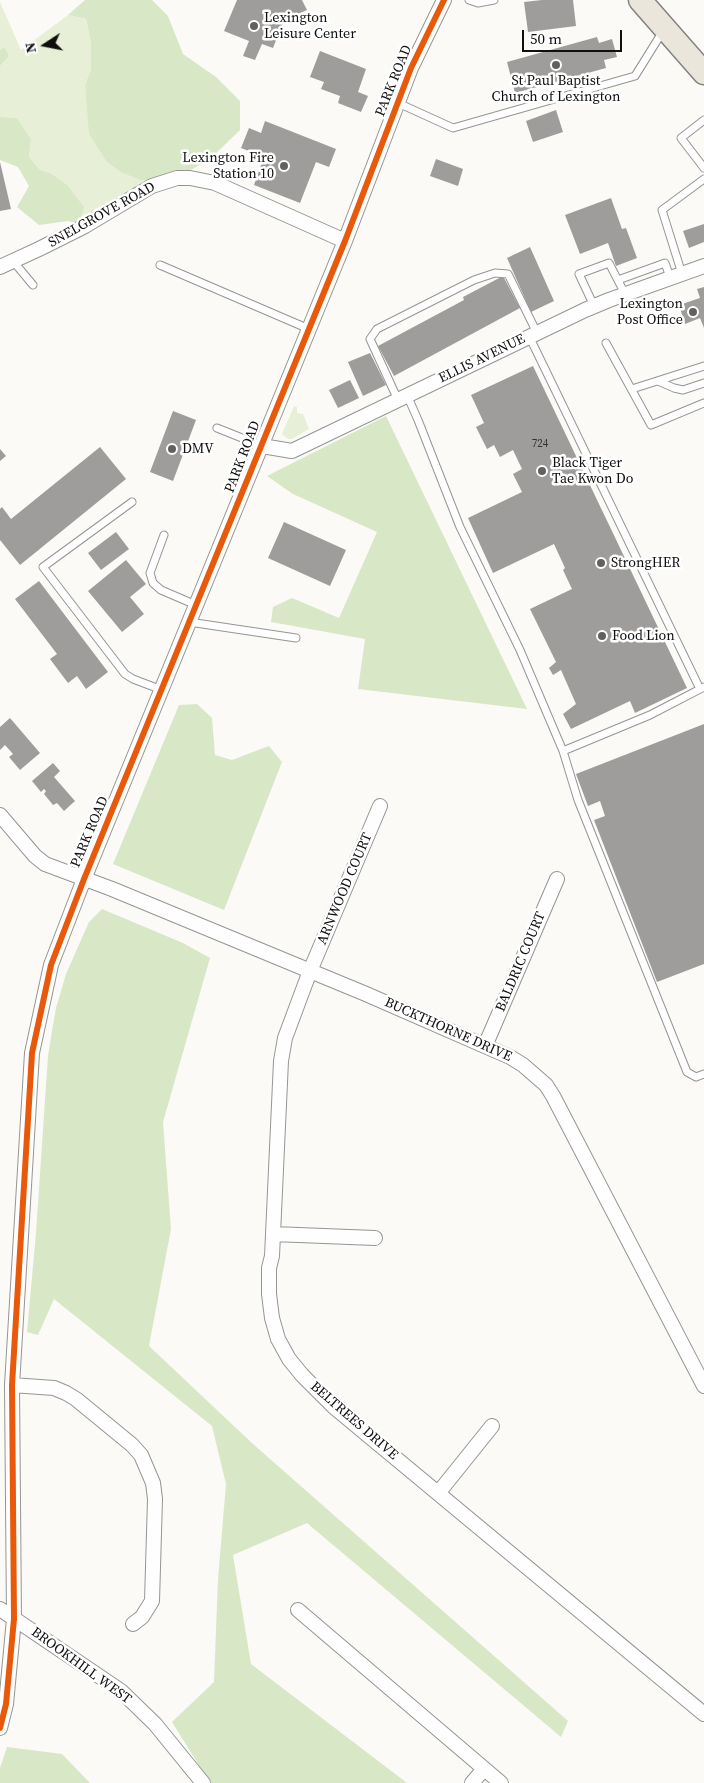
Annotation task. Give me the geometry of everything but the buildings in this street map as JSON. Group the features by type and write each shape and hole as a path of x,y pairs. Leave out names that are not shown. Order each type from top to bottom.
{"main road":[{"path":"640,0 704,73"}],"street":[{"name":"PARK ROAD","path":"0,1728 6,1704 14,1619 12,1385 32,1053 51,965 84,879 262,446 272,416 345,241 411,68 444,0"},
{"name":"SNELGROVE ROAD","path":"0,267 85,226 152,186 177,178 215,183 345,241"},
{"name":"ELLIS AVENUE","path":"262,446 292,451 594,306 704,266"},
{"name":"ARNWOOD COURT","path":"310,971 380,806"},
{"name":"BUCKTHORNE DRIVE","path":"0,815 35,856 45,864 366,994 523,1064 546,1085 553,1096 704,1386"},
{"name":"BALDRIC COURT","path":"485,1046 557,879"},
{"name":"BELTREES DRIVE","path":"310,971 285,1038 281,1061 272,1256 269,1268 269,1294 272,1318 278,1339 288,1359 334,1407 439,1492 704,1714"},
{"path":"273,1234 375,1238"},
{"path":"12,1385 54,1388 76,1399 132,1445 145,1462 153,1483 155,1499 152,1601 142,1617 133,1624"},
{"path":"439,1492 492,1426"},
{"name":"BROOKHILL WEST","path":"0,1609 120,1691 155,1724 203,1783"},
{"path":"298,1610 501,1783"},
{"path":"472,1783 484,1769"}],"lane":[{"path":"469,0 478,2 494,0"},
{"path":"398,102 453,128 635,76 665,28"},
{"path":"704,120 681,138 704,168"},
{"path":"678,275 662,210 704,178"},
{"path":"13,261 34,285"},
{"path":"594,306 579,274 608,263 625,294"},
{"path":"618,280 665,263 678,275"},
{"path":"160,265 309,329"},
{"path":"563,751 650,715 702,688 533,335 508,274 495,273 474,280 377,329 370,339 402,398 418,420 460,527 520,650 563,751 582,809 687,1072 696,1077 704,1074"},
{"path":"606,343 651,425 704,403"},
{"path":"632,389 704,366"},
{"path":"658,381 683,390 704,383"},
{"path":"217,428 262,446"},
{"path":"132,502 43,567 125,674 162,690"},
{"path":"164,535 150,573 153,583 161,590 196,605"},
{"path":"189,622 296,638"}],"green space":[{"path":"85,0 152,0 168,16 183,54 216,77 240,101 240,130 210,159 177,178 158,184 121,172 107,162 89,134 85,85 91,69 91,43 86,19 68,15"},
{"path":"0,2 21,50 68,15 86,19 91,43 91,69 85,85 158,184 79,224 50,173 40,170 29,157 31,139 17,118 0,117 0,66 9,56 4,48 0,50"},
{"path":"4,47 9,56 0,66 0,50"},
{"path":"0,117 17,118 31,139 29,157 40,170 50,173 67,185 84,207 79,224 68,221 39,225 17,207 29,186 18,167 0,160"},
{"path":"294,406 297,407 297,413 303,414 309,429 292,439 288,439 282,434"},
{"path":"386,416 527,709 358,689 365,639 271,622 273,607 292,598 339,618 377,532 293,494 267,476"},
{"path":"197,704 212,718 215,755 232,760 269,746 282,762 224,910 113,864 179,705"},
{"path":"102,909 183,943 210,958 163,1122 171,1229 149,1346 253,1444 568,1721 561,1737 307,1523 233,1555 251,1664 407,1783 210,1783 172,1722 214,1682 218,1579 226,1484 212,1426 54,1299 38,1335 27,1332 48,1056 56,1008 66,974 89,922"},
{"path":"7,1747 62,1754 90,1783 0,1783 0,1768"}],"cycle path":[{"path":"0,1728 6,1704 14,1619 12,1385 32,1053 51,965 84,879 345,241 411,68 444,0"}],"place":[{"name":"Lexington Leisure Center","path":"254,26"},
{"name":"St Paul Baptist Church of Lexington","path":"556,65"},
{"name":"Lexington Fire Station 10","path":"284,166"},
{"name":"Lexington Post Office","path":"693,312"},
{"name":"DMV","path":"172,449"},
{"name":"Black Tiger Tae Kwon Do","path":"542,471"},
{"name":"StrongHER","path":"601,563"},
{"name":"Food Lion","path":"602,636"}]}
